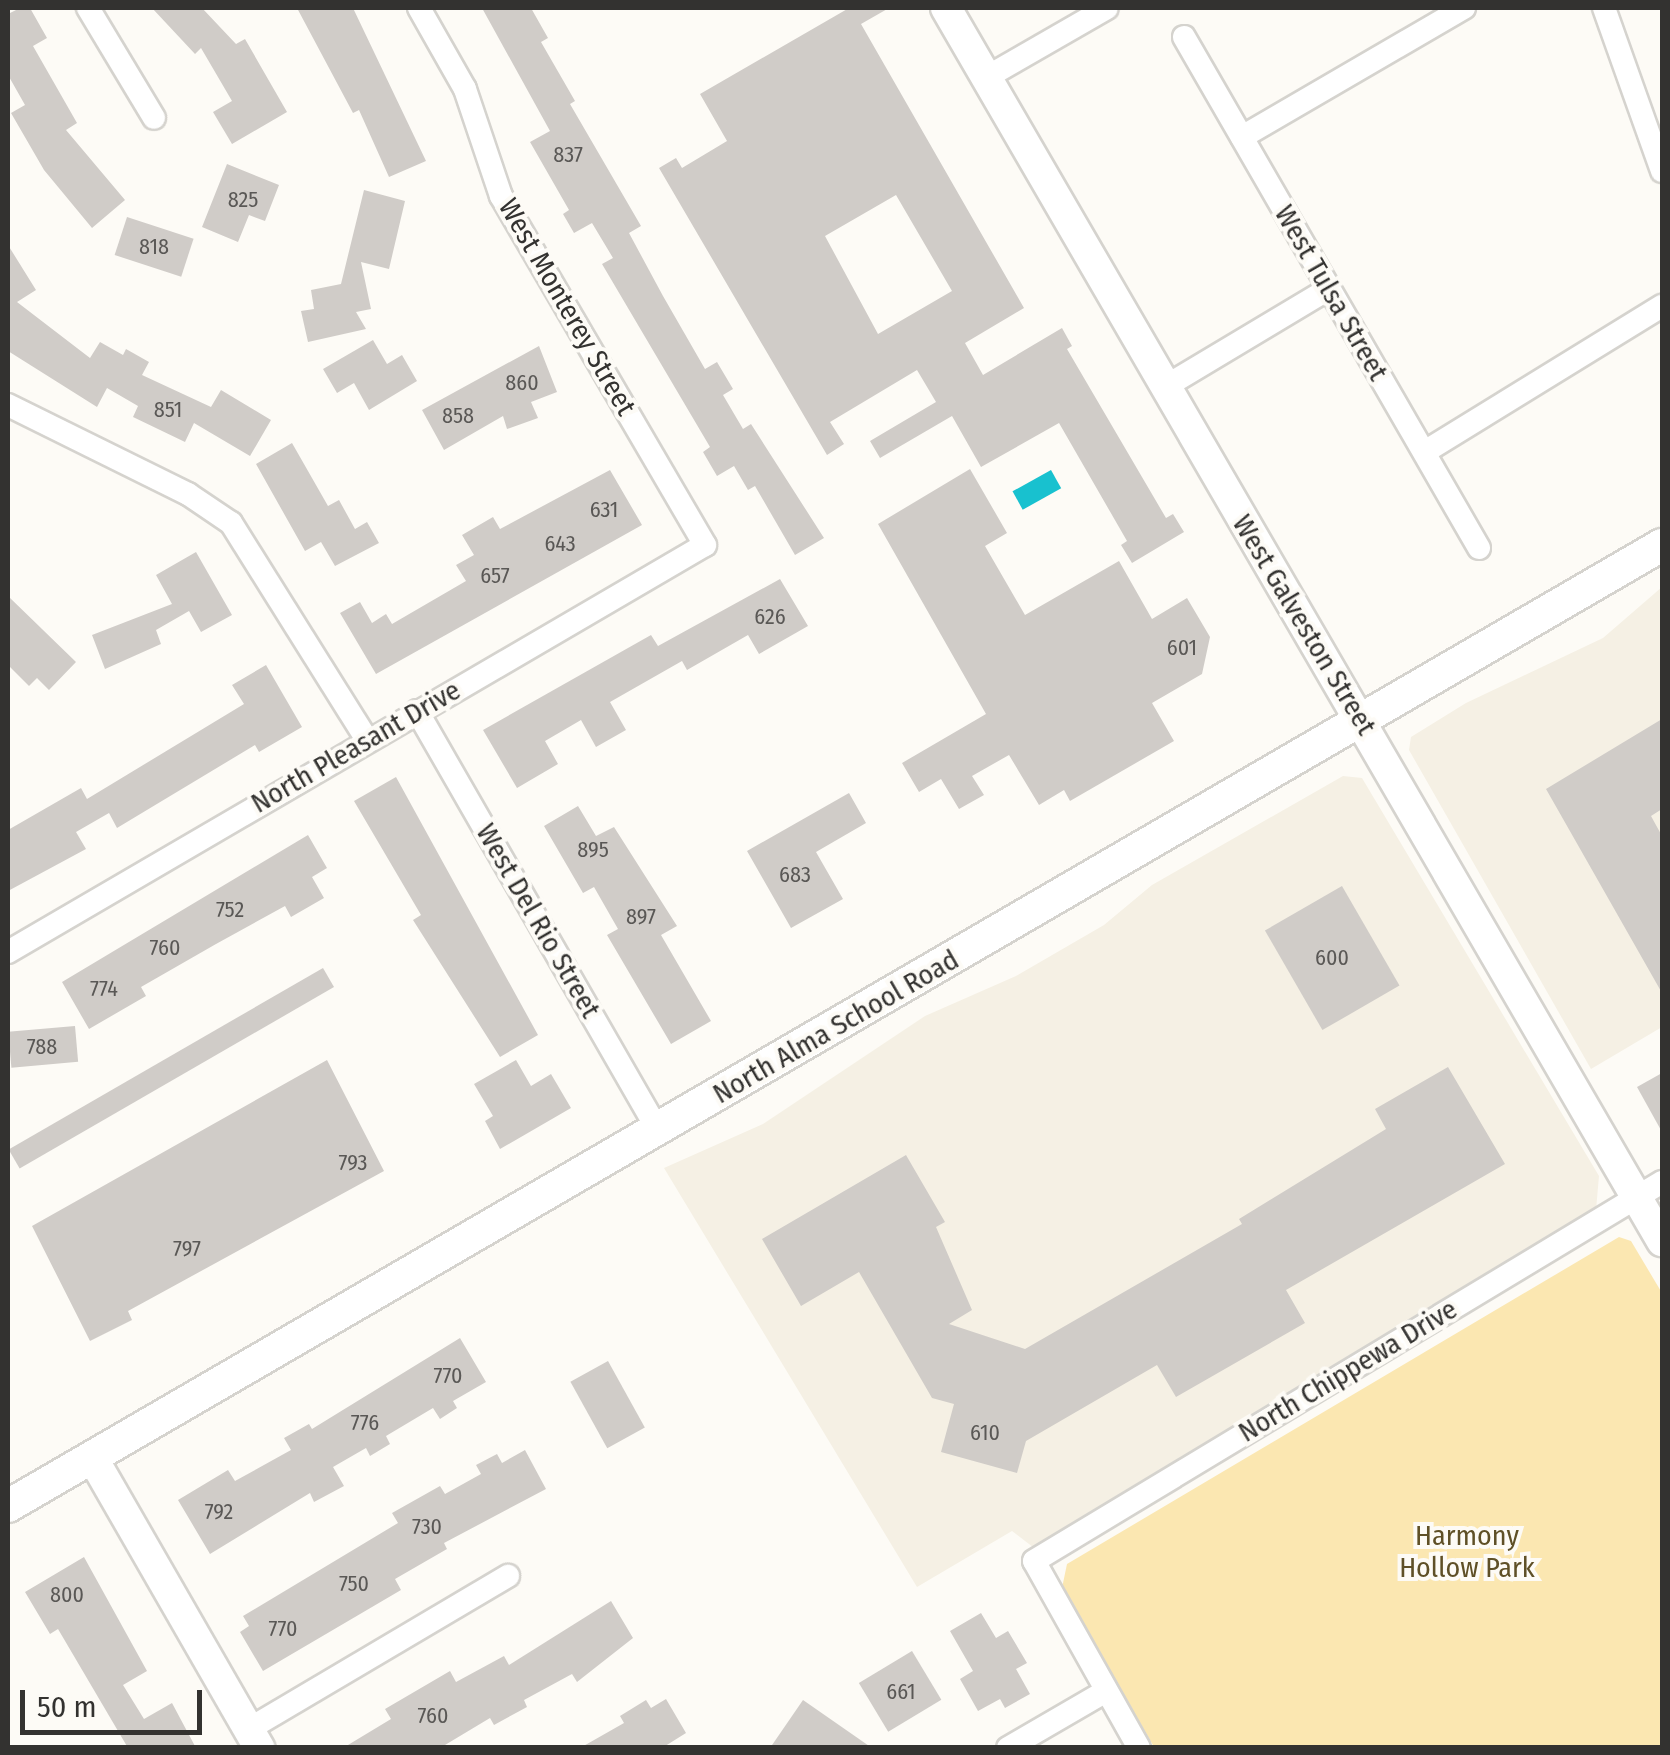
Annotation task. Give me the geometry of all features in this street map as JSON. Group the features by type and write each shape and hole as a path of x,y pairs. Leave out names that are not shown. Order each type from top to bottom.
{"main road":[{"name":"North Alma School Road","path":"8,1506 1662,545"}],"street":[{"path":"88,8 154,118"},
{"name":"West Monterey Street","path":"419,8 466,89 501,196 705,545"},
{"name":"West Galveston Street","path":"946,8 1163,388 1361,721 1649,1189 1662,1241"},
{"path":"987,77 1107,8"},
{"path":"1242,138 1464,8"},
{"path":"1604,8 1662,171"},
{"name":"West Tulsa Street","path":"1184,37 1479,548"},
{"path":"1163,388 1327,290"},
{"path":"1426,451 1662,306"},
{"path":"8,405 188,494 232,523 367,740"},
{"name":"North Pleasant Drive","path":"8,952 705,545"},
{"name":"West Del Rio Street","path":"417,711 658,1130"},
{"name":"North Chippewa Drive","path":"1106,1691 1034,1561 1649,1189"},
{"path":"92,1457 254,1738 508,1576"},
{"path":"1008,1748 1106,1691 1139,1748"}],"shaded area":[{"path":"1662,587 1662,1027 1591,1069 1409,750 1411,737 1466,703 1603,638"},
{"path":"1343,776 1362,778 1599,1176 1596,1210 1038,1551 1012,1531 917,1587 664,1168 763,1124 925,1016 1016,976 1104,925 1152,885"}],"green space":[{"name":"Harmony Hollow Park","path":"1619,1237 1631,1241 1662,1293 1662,1747 1154,1747 1062,1588 1067,1564"}],"water":[{"path":"1051,470 1061,488 1023,510 1013,491"}],"building":[{"path":"30,8 47,38 33,46 77,123 66,130 125,200 92,228 44,170 11,113 25,105 8,75 8,14"},
{"path":"152,8 202,8 236,44 245,39 287,112 232,144 213,112 232,101 201,48 195,54"},
{"path":"297,8 353,8 426,161 389,177 359,110 353,113"},
{"path":"482,8 531,8 548,38 541,42 575,101 570,104 641,226 629,233 663,296 705,369 717,362 733,389 723,395 743,429 751,424 824,538 795,555 755,486 748,490 734,466 717,476 703,452 710,447 602,264 613,258 592,223 574,233 563,214 569,210 530,142 550,131"},
{"path":"849,8 889,8 861,24 1024,308 965,343 983,375 1062,328 1072,346 1067,349 1166,518 1173,514 1184,532 1132,563 1121,545 1127,541 1059,423 981,467 952,416 880,458 870,441 936,402 917,370 830,422 844,444 827,455 659,168 676,158 682,168 727,141 700,94","holes":["896,195 952,291 878,334 825,236"]},
{"path":"227,164 279,185 265,221 249,215 238,242 202,227"},
{"path":"364,190 405,201 389,269 361,262 371,309 356,312 366,329 308,342 301,311 314,309 311,290 341,284"},
{"path":"127,217 194,239 181,277 115,255"},
{"path":"8,245 36,290 17,302 90,358 100,342 123,355 126,349 149,362 142,375 211,407 221,390 271,420 250,456 194,423 185,442 133,417 138,406 107,388 97,407 8,351"},
{"path":"373,340 387,364 402,355 417,381 369,410 354,383 337,393 323,369"},
{"path":"539,346 557,392 531,402 538,418 507,429 503,416 444,450 422,410"},
{"path":"292,443 328,506 339,500 355,529 367,522 379,543 335,566 321,542 305,551 256,464"},
{"path":"970,469 1007,533 985,546 1025,615 1119,561 1152,619 1187,598 1210,637 1202,674 1152,703 1174,741 1070,801 1064,790 1039,805 1009,755 972,776 984,795 959,809 941,779 919,792 902,763 986,714 878,524"},
{"path":"610,470 642,525 376,674 340,613 360,602 372,623 386,614 392,624 466,581 456,565 474,555 462,535 493,517 500,529"},
{"path":"196,552 232,615 201,632 189,611 156,630 161,644 105,669 92,635 172,604 156,575"},
{"path":"780,579 808,626 759,654 748,635 687,670 682,661 610,702 626,730 596,747 581,720 545,741 558,764 517,788 483,730 651,635 658,646"},
{"path":"8,596 76,662 49,690 37,678 29,686 8,665"},
{"path":"266,665 302,727 259,752 255,745 117,828 109,813 76,832 86,849 8,891 8,830 81,788 87,799 244,704 232,685"},
{"path":"1662,719 1662,809 1651,816 1662,836 1662,993 1546,789"},
{"path":"396,777 538,1035 500,1057 413,920 421,915 354,801"},
{"path":"849,793 866,823 816,852 843,899 791,928 747,851"},
{"path":"578,806 596,836 614,827 677,926 661,935 711,1021 671,1044 607,935 618,929 594,887 583,893 544,826"},
{"path":"308,835 327,868 312,877 324,898 291,917 285,906 216,944 141,987 146,996 89,1029 62,982"},
{"path":"1342,886 1400,986 1322,1030 1265,930"},
{"path":"323,968 334,987 20,1169 9,1150"},
{"path":"75,1026 78,1062 11,1068 8,1032"},
{"path":"327,1060 384,1171 128,1311 132,1320 90,1341 32,1226"},
{"path":"516,1060 531,1086 551,1074 571,1108 500,1149 485,1121 493,1116 474,1084"},
{"path":"1448,1067 1505,1164 1286,1290 1305,1323 1176,1397 1157,1365 1026,1441 1017,1473 941,1452 954,1404 932,1398 859,1272 801,1306 762,1239 906,1155 945,1222 936,1227 972,1310 949,1324 1025,1349 1242,1224 1239,1219 1386,1129 1375,1109"},
{"path":"1662,1073 1662,1132 1637,1087"},
{"path":"460,1338 486,1382 453,1401 457,1408 440,1419 433,1408 386,1436 390,1444 370,1456 366,1448 333,1467 344,1486 314,1502 310,1493 210,1554 178,1500 228,1470 235,1481 291,1450 284,1438 309,1424 312,1429"},
{"path":"608,1361 645,1427 607,1448 570,1382"},
{"path":"525,1450 546,1489 444,1543 447,1549 395,1579 401,1590 263,1671 240,1632 249,1626 243,1616 398,1523 392,1513 440,1486 445,1494 481,1474 476,1465 497,1454 502,1463"},
{"path":"84,1557 147,1671 123,1685 144,1719 172,1703 196,1748 128,1748 58,1629 50,1634 25,1592"},
{"path":"611,1601 633,1638 577,1682 572,1674 524,1700 527,1707 494,1725 490,1718 440,1748 343,1748 391,1719 385,1709 450,1671 456,1682 504,1656 509,1665"},
{"path":"981,1613 996,1638 1008,1631 1027,1663 1016,1669 1030,1694 1005,1708 1000,1699 978,1711 960,1679 973,1671 950,1631"},
{"path":"912,1651 941,1700 888,1732 859,1683"},
{"path":"666,1699 686,1733 662,1748 580,1748 624,1723 620,1716 646,1700 651,1708"},
{"path":"803,1700 872,1748 770,1748"}]}
